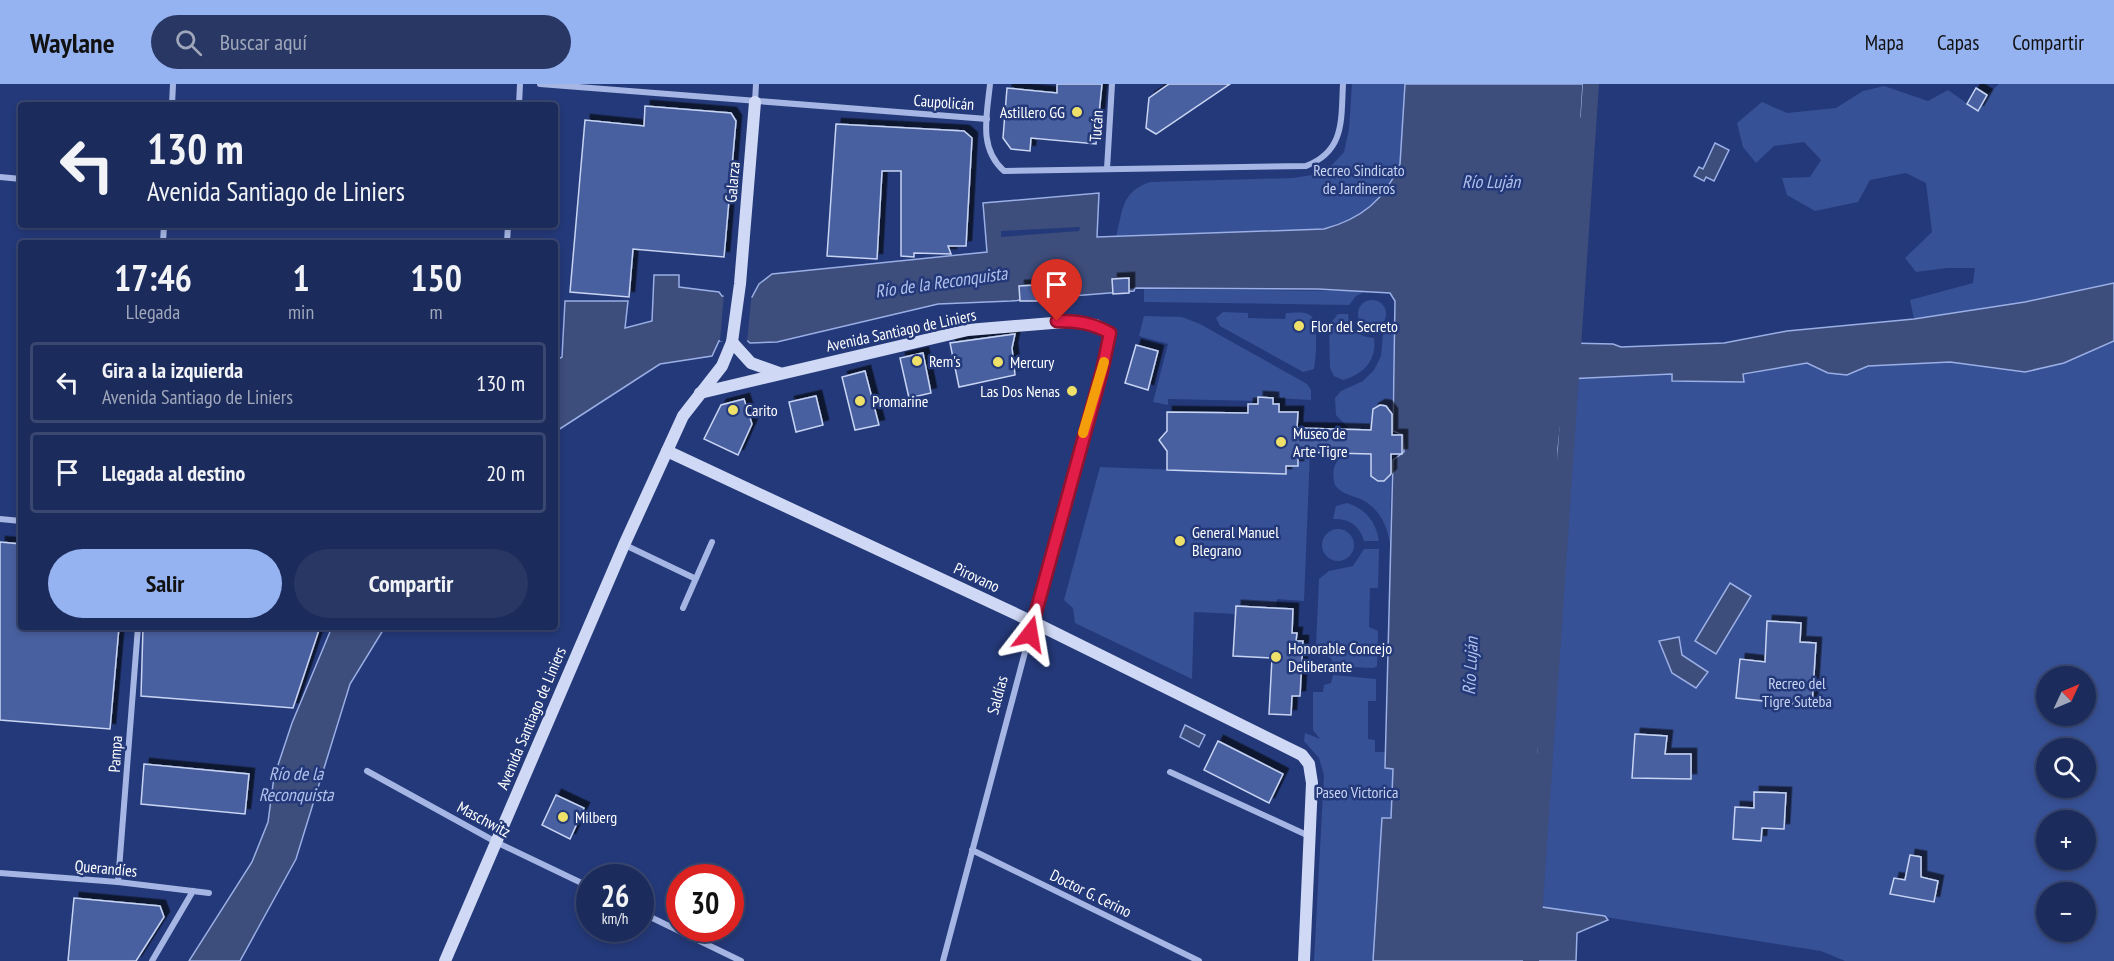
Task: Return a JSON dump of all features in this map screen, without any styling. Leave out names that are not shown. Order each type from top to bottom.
[{"type":"street","points":[[172,102],[173,84]]},
{"type":"street","points":[[519,102],[520,84]]},
{"type":"street","name":"Caupolicán","points":[[540,84],[987,119]]},
{"type":"street","name":"Galarza","points":[[732,342],[740,284],[756,84]]},
{"type":"street","points":[[990,84],[986,145],[993,162],[1004,171],[1306,166],[1328,154],[1340,130],[1343,84]]},
{"type":"street","name":"Tucán","points":[[1107,169],[1112,84]]},
{"type":"street","points":[[0,177],[18,179]]},
{"type":"street","name":"Avenida Santiago de Liniers","points":[[700,393],[968,330],[1077,321],[1096,325],[1110,333]]},
{"type":"street","name":"Saldías","points":[[943,961],[1102,371],[1110,333]]},
{"type":"street","points":[[732,342],[751,363],[780,374]]},
{"type":"street","name":"Avenida Santiago de Liniers","points":[[445,961],[624,545],[683,416],[722,366],[732,342]]},
{"type":"street","name":"Pirovano","points":[[667,451],[1033,622],[1302,754],[1309,764],[1312,783],[1309,836]]},
{"type":"street","points":[[0,519],[18,521]]},
{"type":"street","points":[[683,608],[694,578],[712,542]]},
{"type":"street","points":[[624,545],[694,578]]},
{"type":"street","name":"Pampa","points":[[118,882],[138,630]]},
{"type":"street","name":"Maschwitz","points":[[367,771],[496,842],[576,880]]},
{"type":"street","points":[[1170,772],[1309,836],[1304,961]]},
{"type":"street","name":"Doctor G. Cerino","points":[[972,850],[1199,961]]},
{"type":"street","name":"Querandíes","points":[[0,873],[118,882],[209,893]]},
{"type":"street","points":[[152,961],[193,891]]},
{"type":"street","points":[[654,919],[741,961]]},
{"type":"green space","name":"Recreo Sindicato de Jardineros","points":[[1352,84],[1405,84],[1400,165],[1387,192],[1360,215],[1324,229],[1116,237],[1122,210],[1128,197],[1140,186],[1150,182],[1293,178],[1319,174],[1344,152],[1349,129]]},
{"type":"green space","points":[[1999,84],[2114,84],[2114,283],[2025,302],[1914,319],[1910,300],[1973,283],[1975,268],[1947,268],[1916,272],[1905,258],[1932,232],[1926,183],[1906,173],[1870,180],[1858,202],[1815,211],[1787,195],[1782,178],[1810,177],[1821,160],[1804,142],[1774,146],[1756,163],[1743,147],[1737,123],[1762,102],[1787,113],[1836,108],[1863,91],[1884,86],[1928,101],[1948,90],[1978,111],[1987,95]]},
{"type":"green space","points":[[1144,289],[1366,291],[1356,296],[1349,305],[1144,302]]},
{"type":"green space","points":[[1372,300],[1382,304],[1386,314],[1382,324],[1372,328],[1362,324],[1358,314],[1362,304]]},
{"type":"green space","points":[[1223,312],[1248,313],[1248,318],[1285,319],[1286,313],[1310,315],[1316,332],[1314,369],[1303,372],[1220,326],[1216,318]]},
{"type":"green space","points":[[1338,314],[1348,314],[1350,324],[1356,331],[1374,338],[1373,353],[1368,365],[1357,374],[1343,380],[1334,376],[1330,368],[1329,325]]},
{"type":"green space","points":[[1144,316],[1182,317],[1200,324],[1307,384],[1311,390],[1311,400],[1258,397],[1258,401],[1168,399],[1168,405],[1153,402],[1168,344],[1139,336]]},
{"type":"green space","points":[[1395,320],[1392,414],[1386,406],[1376,406],[1372,412],[1371,430],[1350,429],[1336,415],[1335,398],[1341,391],[1363,381],[1374,370],[1381,356],[1383,335]]},
{"type":"green space","name":"Recreo del Tigre Suteba","points":[[2114,341],[2114,961],[1845,961],[1821,951],[1535,906],[1533,899],[1539,837],[1538,753],[1551,650],[1560,493],[1558,449],[1566,379],[1673,374],[1672,381],[1744,382],[1743,375],[1807,363],[1828,373],[1846,375],[1868,366],[1950,362],[1986,366],[2064,363]]},
{"type":"green space","points":[[1289,451],[1310,452],[1304,601],[1277,599],[1276,608],[1236,606],[1235,614],[1194,612],[1192,679],[1075,623],[1073,608],[1064,600],[1100,467],[1286,474],[1286,466],[1298,466]]},
{"type":"green space","points":[[1346,453],[1371,454],[1370,473],[1375,480],[1386,480],[1391,474],[1390,544],[1380,515],[1375,509],[1363,500],[1342,492],[1335,485],[1334,467]]},
{"type":"green space","points":[[1347,503],[1360,509],[1369,517],[1379,541],[1364,541],[1360,531],[1353,524],[1333,519],[1336,506]]},
{"type":"green space","points":[[1338,529],[1349,534],[1354,545],[1349,556],[1338,561],[1327,556],[1322,545],[1327,534]]},
{"type":"green space","points":[[1364,549],[1379,549],[1378,588],[1370,588],[1369,627],[1378,631],[1377,666],[1373,668],[1334,666],[1331,658],[1325,655],[1325,648],[1316,647],[1319,579],[1329,571],[1353,566]]},
{"type":"green space","name":"Paseo Victorica","points":[[1333,675],[1376,679],[1376,701],[1368,701],[1368,739],[1375,740],[1375,752],[1385,752],[1385,768],[1394,769],[1391,818],[1382,818],[1373,961],[1314,961],[1324,775],[1319,758],[1304,741],[1305,733],[1320,739],[1313,730],[1313,692],[1323,692],[1324,685],[1331,683]]},
{"type":"water","name":"Río Luján","points":[[1405,84],[1583,84],[1581,117],[1592,119],[1580,211],[1588,220],[1574,257],[1569,343],[1613,344],[1621,347],[1724,343],[1787,331],[1914,319],[2025,302],[2114,283],[2114,341],[2064,363],[2025,372],[1950,362],[1868,366],[1847,375],[1828,373],[1807,363],[1743,374],[1744,382],[1672,381],[1672,374],[1566,379],[1558,449],[1560,493],[1551,650],[1538,753],[1544,766],[1533,899],[1535,906],[1605,916],[1608,920],[1577,933],[1576,961],[1373,961],[1382,818],[1391,818],[1393,769],[1385,768],[1393,460],[1404,452],[1403,435],[1393,431],[1395,301],[1390,293],[1318,289],[1135,288],[1134,291],[1011,301],[938,304],[777,342],[750,343],[743,337],[719,341],[712,356],[660,364],[558,430],[558,359],[562,357],[565,301],[628,301],[625,328],[652,321],[654,275],[679,275],[679,287],[719,292],[722,296],[752,297],[759,284],[772,274],[987,252],[983,203],[1099,193],[1097,237],[1324,229],[1349,220],[1370,206],[1387,188],[1400,164]]},
{"type":"water","points":[[1715,143],[1729,150],[1714,181],[1706,177],[1704,181],[1694,176],[1699,167],[1703,169]]},
{"type":"water","points":[[1730,583],[1751,596],[1716,654],[1695,641]]},
{"type":"water","name":"Río de la Reconquista","points":[[331,630],[383,630],[350,684],[296,859],[240,961],[189,961],[252,862],[268,822],[274,777],[292,723]]},
{"type":"water","points":[[1679,637],[1682,655],[1708,672],[1696,688],[1672,673],[1659,641]]},
{"type":"water","points":[[1185,725],[1205,735],[1199,747],[1180,737]]},
{"type":"pier","points":[[1080,227],[1079,231],[1001,237],[1001,231]]},
{"type":"pier","points":[[752,290],[747,343],[720,341],[724,293],[750,293]]},
{"type":"building","points":[[1057,84],[1102,84],[1096,144],[1031,138],[1030,151],[1011,149],[1003,138],[1007,88],[1057,93]]},
{"type":"building","points":[[1169,84],[1230,84],[1156,134],[1146,128],[1149,98]]},
{"type":"building","points":[[1976,88],[1987,95],[1978,111],[1967,104]]},
{"type":"building","points":[[645,106],[731,113],[736,121],[724,257],[633,249],[629,297],[570,292],[585,120],[644,126]]},
{"type":"building","points":[[836,124],[964,131],[972,138],[966,246],[948,246],[951,254],[914,253],[914,257],[901,256],[901,171],[882,171],[877,259],[827,256]]},
{"type":"building","points":[[1129,278],[1129,293],[1113,294],[1112,279]]},
{"type":"building","points":[[1036,285],[1037,301],[1020,301],[1019,286]]},
{"type":"building","points":[[1015,334],[1012,348],[1015,375],[959,387],[950,343]]},
{"type":"building","points":[[1136,345],[1158,351],[1148,390],[1125,383]]},
{"type":"building","points":[[923,353],[931,393],[909,398],[900,358]]},
{"type":"building","name":"Promarine","points":[[865,371],[879,425],[855,430],[842,377]]},
{"type":"building","points":[[816,396],[823,425],[796,432],[789,402]]},
{"type":"building","name":"Museo de Arte Tigre","points":[[1258,397],[1273,398],[1273,404],[1279,404],[1279,412],[1298,412],[1297,428],[1371,430],[1373,409],[1380,405],[1386,406],[1392,414],[1392,435],[1402,435],[1402,454],[1391,454],[1391,474],[1384,481],[1378,481],[1371,476],[1371,454],[1298,452],[1298,466],[1286,466],[1286,474],[1167,470],[1167,451],[1159,440],[1167,431],[1167,412],[1248,413],[1248,404],[1258,404]]},
{"type":"building","points":[[744,399],[752,424],[738,455],[704,439],[721,405]]},
{"type":"building","points":[[0,542],[18,544],[18,630],[119,630],[110,729],[0,720]]},
{"type":"building","name":"Honorable Concejo Deliberante","points":[[1236,606],[1293,609],[1292,633],[1297,633],[1296,641],[1303,641],[1300,696],[1292,696],[1291,715],[1269,714],[1272,658],[1233,656]]},
{"type":"building","points":[[1767,621],[1801,623],[1800,642],[1816,643],[1812,706],[1736,698],[1740,659],[1765,662]]},
{"type":"building","points":[[143,630],[319,630],[293,708],[141,696]]},
{"type":"building","points":[[1635,734],[1667,736],[1665,754],[1691,754],[1691,779],[1632,778]]},
{"type":"building","points":[[1218,741],[1283,774],[1269,803],[1204,770]]},
{"type":"building","points":[[144,764],[249,774],[245,814],[141,804]]},
{"type":"building","points":[[1754,792],[1786,793],[1784,829],[1762,828],[1761,841],[1733,839],[1735,807],[1754,808]]},
{"type":"building","name":"Milberg","points":[[556,795],[584,808],[570,839],[542,825]]},
{"type":"building","points":[[1910,855],[1921,857],[1921,877],[1938,881],[1934,902],[1890,894],[1894,878],[1905,880]]},
{"type":"building","points":[[74,898],[160,906],[164,917],[136,961],[68,961]]},
{"type":"waterway","points":[[1531,961],[1591,84]]},
{"type":"slow traffic","points":[[1083,433],[1104,362]]},
{"type":"place","name":"Astillero GG","points":[[1077,112]]},
{"type":"place","name":"Flor del Secreto","points":[[1299,326]]},
{"type":"place","name":"Rem's","points":[[917,361]]},
{"type":"place","name":"Mercury","points":[[998,362]]},
{"type":"place","name":"Las Dos Nenas","points":[[1072,391]]},
{"type":"place","name":"Promarine","points":[[860,401]]},
{"type":"place","name":"Carito","points":[[733,410]]},
{"type":"place","name":"Museo de Arte Tigre","points":[[1281,442]]},
{"type":"place","name":"General Manuel Blegrano","points":[[1180,541]]},
{"type":"place","name":"Honorable Concejo Deliberante","points":[[1276,657]]},
{"type":"place","name":"Milberg","points":[[563,817]]},
{"type":"route","points":[[1030,634],[1102,371],[1110,333],[1096,325],[1077,321],[1057,321]]}]
